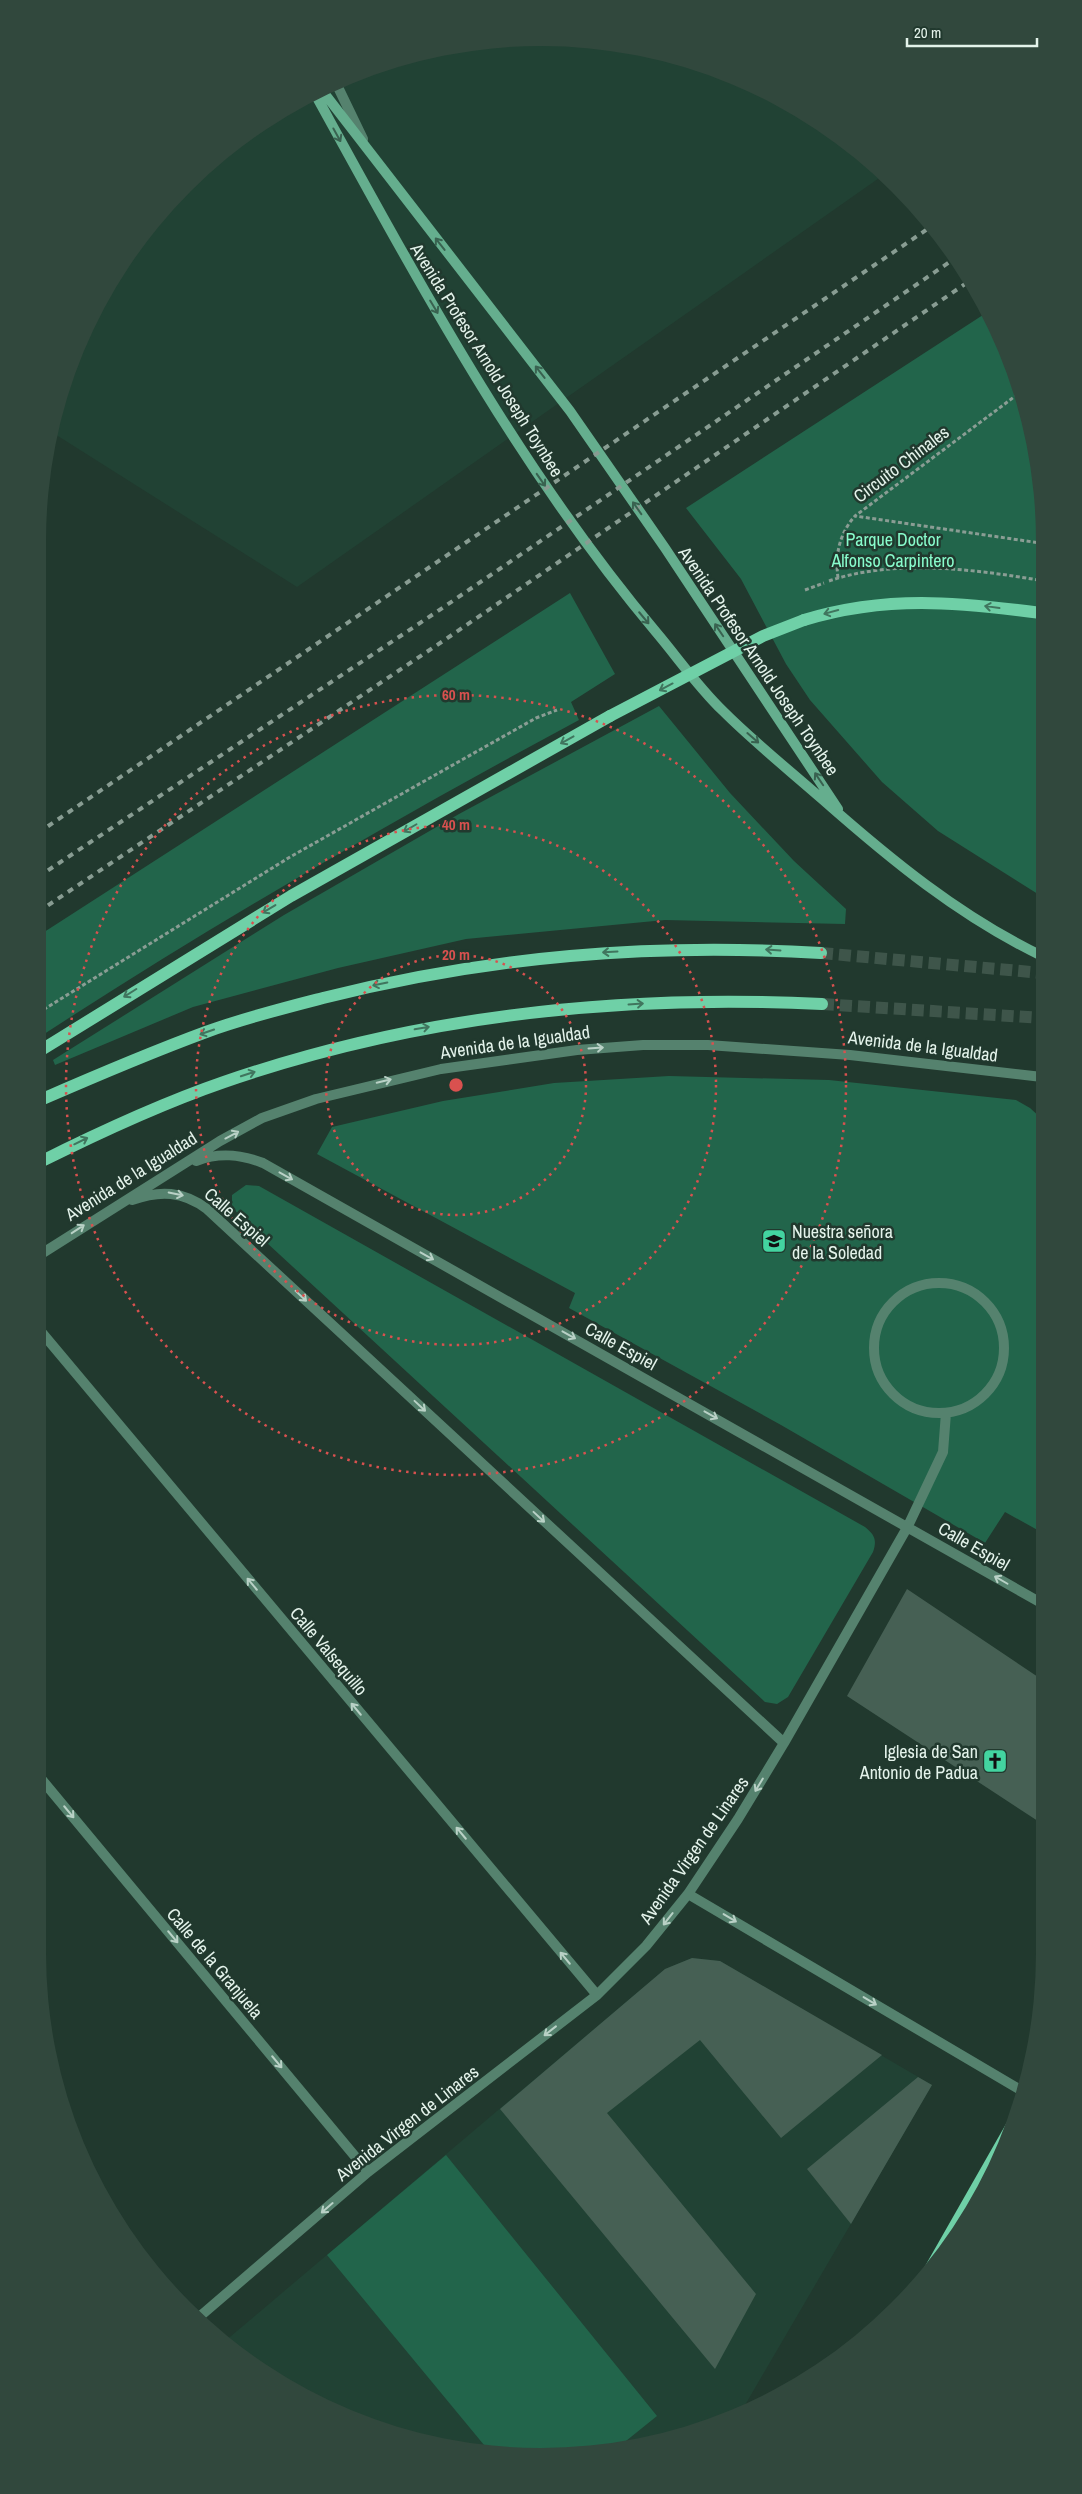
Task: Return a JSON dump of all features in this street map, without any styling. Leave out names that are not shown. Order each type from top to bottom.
[{"type":"main road","name":"Avenida Profesor Arnold Joseph Toynbee","points":[[326,95],[570,411],[665,548],[846,820]]},
{"type":"main road","name":"Avenida Profesor Arnold Joseph Toynbee","points":[[317,100],[400,250],[513,440],[613,581],[721,710],[846,820],[937,894],[983,924],[1036,953]]},
{"type":"main road","points":[[46,1047],[291,896],[610,716],[762,636],[804,620],[860,605],[889,603],[977,604],[1036,612]]},
{"type":"main road","points":[[46,1098],[208,1031],[281,1009],[372,986],[459,968],[545,957],[666,950],[753,949],[821,953]]},
{"type":"main road","name":"Avenida de la Igualdad","points":[[46,1159],[120,1124],[223,1082],[298,1058],[391,1034],[473,1019],[635,1004],[740,1000],[822,1004]]},
{"type":"street","points":[[339,90],[367,149]]},
{"type":"street","name":"Avenida de la Igualdad","points":[[46,1251],[220,1141],[262,1118],[316,1098],[441,1069],[578,1050],[652,1045],[772,1048],[1036,1076]]},
{"type":"street","name":"Calle Espiel","points":[[175,1170],[216,1154],[247,1157],[263,1163],[1036,1599]]},
{"type":"street","name":"Calle Espiel","points":[[113,1208],[154,1194],[168,1193],[195,1200],[207,1209],[784,1743]]},
{"type":"street","points":[[932,1283],[955,1285],[976,1294],[992,1310],[1002,1330],[1005,1353],[999,1374],[986,1394],[968,1407],[946,1413],[926,1413],[907,1405],[891,1393],[879,1376],[874,1356],[875,1335],[882,1316],[895,1300],[912,1289],[932,1283]]},
{"type":"street","name":"Calle Valsequillo","points":[[46,1338],[596,1995]]},
{"type":"street","name":"Avenida Virgen de Linares","points":[[203,2314],[368,2172],[596,1995],[646,1946],[688,1894],[738,1819],[784,1743],[908,1526],[943,1452],[946,1413]]},
{"type":"street","name":"Calle de la Granjuela","points":[[46,1785],[368,2172]]},
{"type":"street","points":[[688,1894],[1017,2088]]},
{"type":"path","name":"Circuito Chinales","points":[[855,516],[1014,397]]},
{"type":"path","name":"Circuito Chinales","points":[[855,516],[1036,542]]},
{"type":"path","points":[[838,578],[838,550],[846,526],[855,516]]},
{"type":"shaded area","points":[[541,46],[573,47],[606,50],[669,63],[730,84],[760,97],[816,130],[842,148],[878,179],[297,587],[58,436],[63,413],[84,352],[97,322],[130,266],[148,240],[191,191],[240,148],[266,130],[322,97],[352,84],[413,63],[476,50]]},
{"type":"shaded area","points":[[692,1958],[720,1961],[932,2085],[746,2403],[669,2431],[606,2444],[541,2448],[476,2444],[413,2431],[352,2410],[322,2397],[294,2381],[266,2364],[230,2337],[665,1969]]},
{"type":"green space","name":"Parque Doctor Alfonso Carpintero","points":[[982,316],[998,352],[1019,413],[1032,476],[1036,541],[1036,893],[938,831],[882,782],[810,700],[786,664],[741,579],[686,508]]},
{"type":"green space","points":[[570,593],[615,674],[571,702],[579,720],[441,795],[305,873],[170,954],[46,1033],[46,931]]},
{"type":"green space","points":[[659,706],[730,793],[794,861],[846,909],[845,924],[665,920],[466,939],[338,968],[193,1007],[55,1065],[53,1060],[284,915],[459,814]]},
{"type":"green space","points":[[669,1076],[829,1080],[1016,1100],[1036,1114],[1036,1529],[1005,1512],[985,1543],[781,1425],[569,1308],[575,1293],[317,1154],[332,1127],[443,1101],[554,1083]]},
{"type":"green space","points":[[246,1185],[259,1186],[865,1527],[873,1535],[875,1541],[873,1552],[788,1697],[777,1704],[765,1702],[241,1219],[232,1205],[232,1195]]},
{"type":"green space","points":[[446,2155],[657,2416],[627,2440],[606,2444],[541,2448],[484,2445],[327,2255]]},
{"type":"building","name":"Iglesia de San Antonio de Padua","points":[[907,1589],[1036,1676],[1036,1820],[847,1696]]},
{"type":"building","points":[[692,1958],[720,1961],[882,2055],[781,2138],[700,2040],[607,2113],[756,2294],[715,2369],[500,2109],[665,1969]]},
{"type":"building","points":[[918,2077],[932,2085],[851,2224],[807,2169]]},
{"type":"tunnel","points":[[821,953],[1036,972]]},
{"type":"tunnel","points":[[822,1004],[1036,1018]]},
{"type":"railway","points":[[46,828],[926,230]]},
{"type":"railway","points":[[46,872],[435,613],[949,262]]},
{"type":"railway","points":[[46,907],[446,639],[964,285]]},
{"type":"place","name":"Nuestra señora de la Soledad","points":[[774,1241]]},
{"type":"place","name":"Iglesia de San Antonio de Padua","points":[[995,1761]]}]
